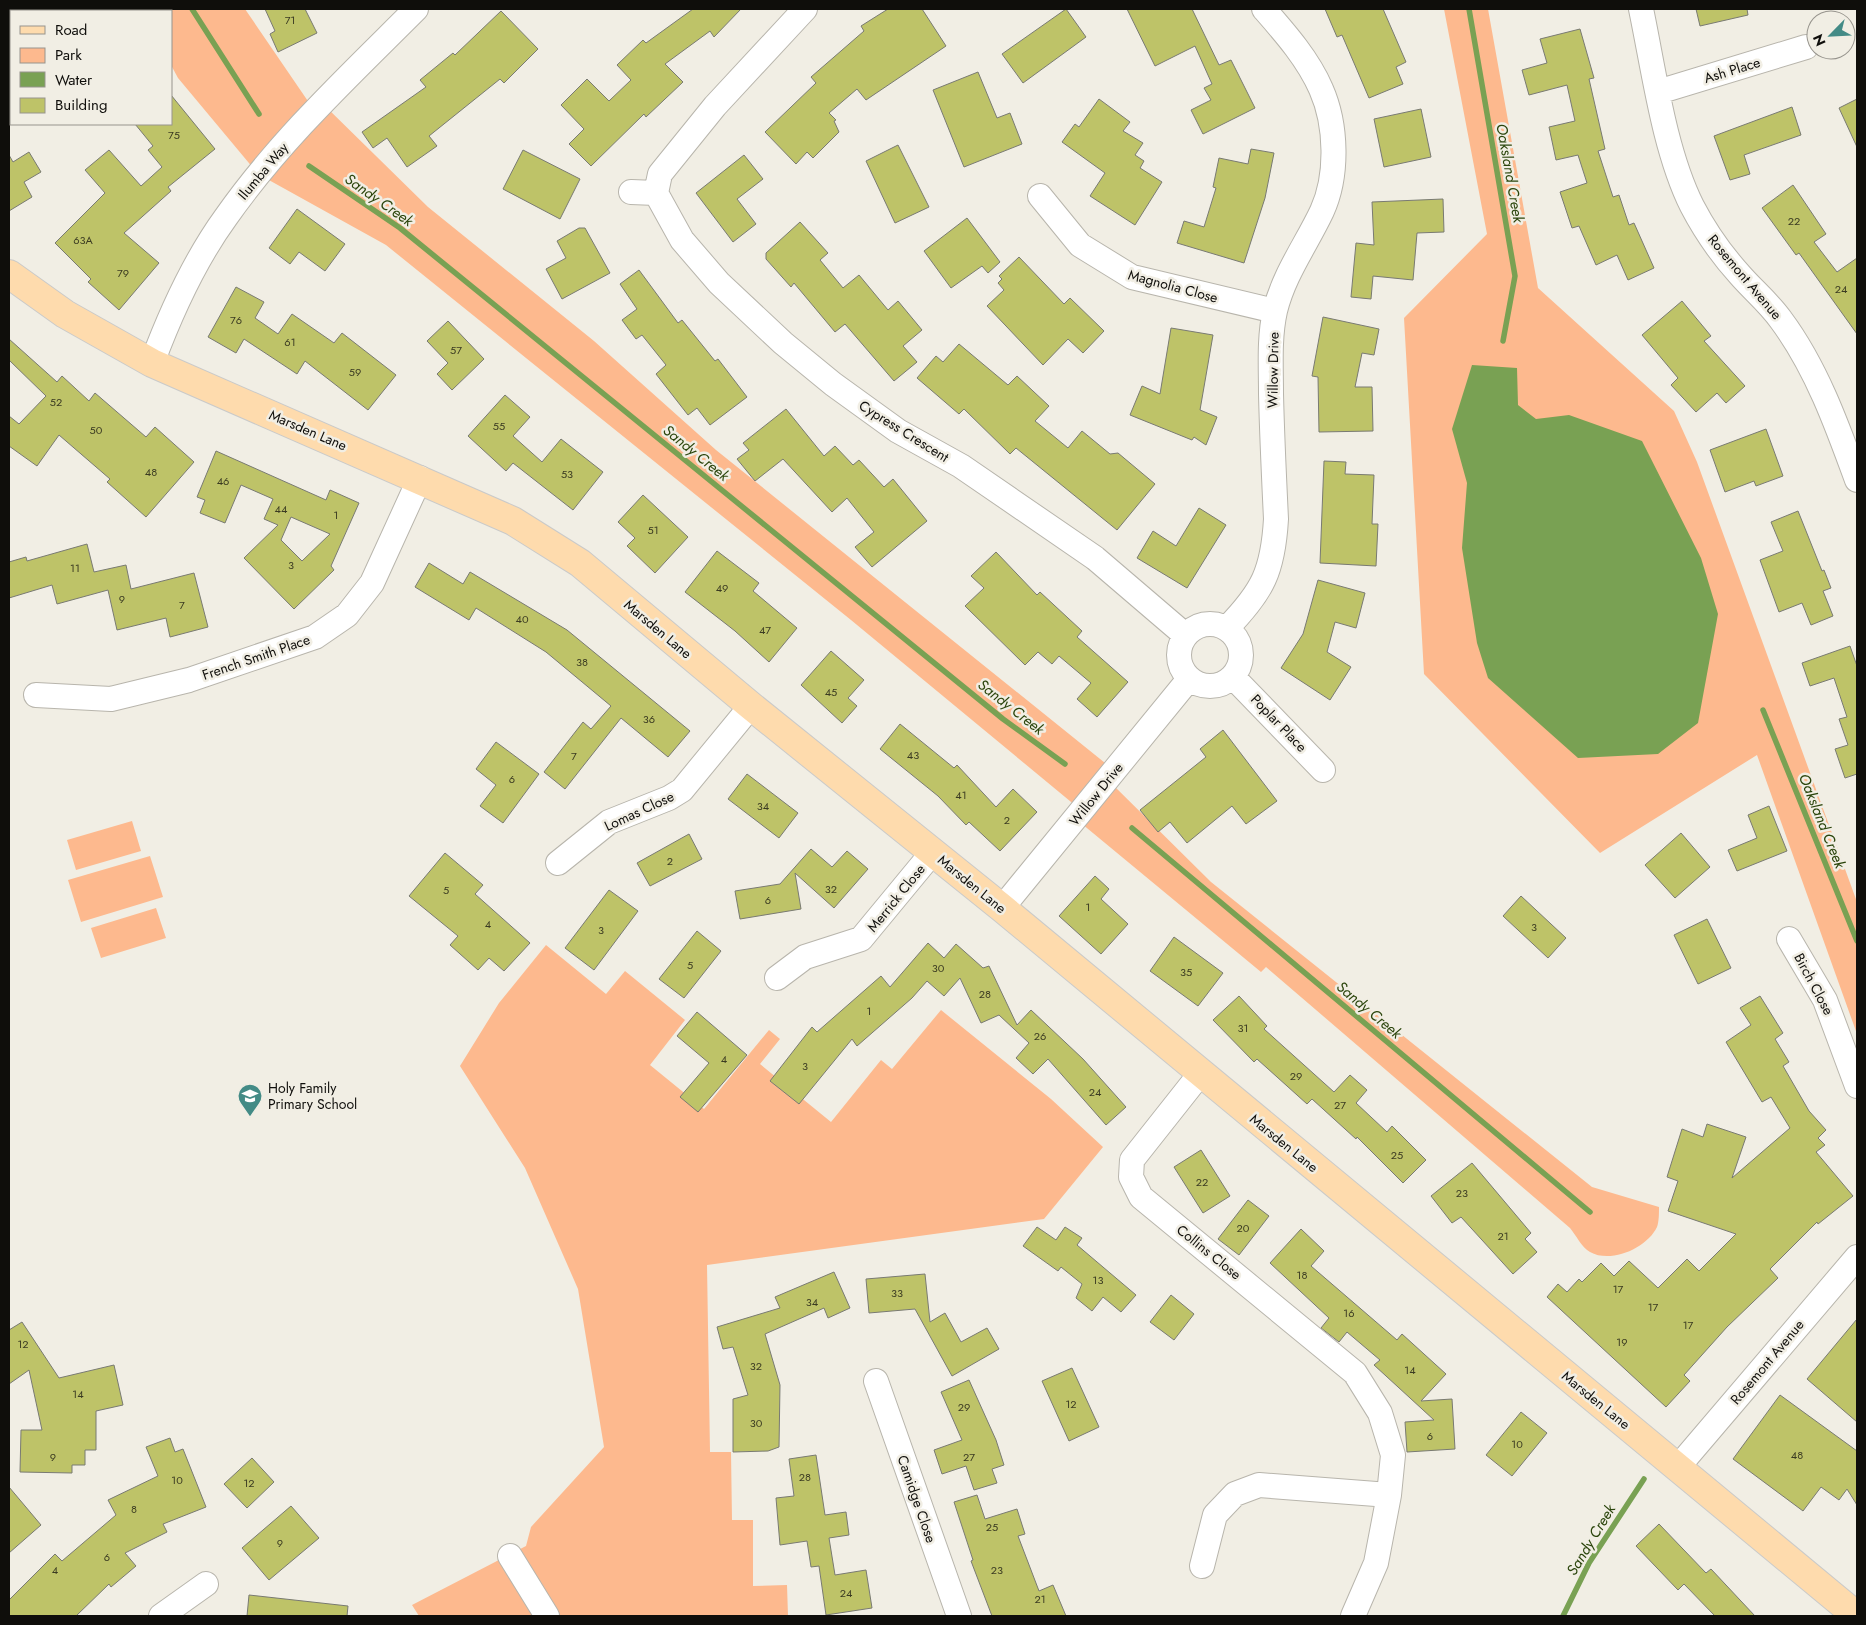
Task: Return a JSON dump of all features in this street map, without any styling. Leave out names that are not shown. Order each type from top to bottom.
[{"type":"main road","name":"Marsden Lane","points":[[9,274],[65,314],[152,363],[420,478],[513,521],[580,563],[750,706],[1002,908],[1200,1074],[1857,1616]]},
{"type":"street","name":"Ilumba Way","points":[[152,363],[186,283],[225,218],[258,174],[314,111],[416,9]]},
{"type":"street","points":[[631,192],[656,193],[660,174],[668,161],[754,61],[805,9]]},
{"type":"street","name":"Willow Drive","points":[[1227,628],[1250,604],[1269,570],[1274,547],[1276,519],[1270,349],[1275,311],[1292,265],[1323,209],[1331,178],[1333,154],[1332,129],[1322,90],[1289,39],[1264,9]]},
{"type":"street","name":"Rosemont Avenue","points":[[1641,9],[1658,92],[1678,172],[1692,206],[1712,240],[1780,319],[1805,358],[1826,399],[1857,480]]},
{"type":"street","name":"Ash Place","points":[[1658,92],[1806,47]]},
{"type":"street","name":"Cypress Crescent","points":[[656,193],[682,240],[719,283],[783,343],[833,384],[898,430],[960,466],[1095,558],[1185,635]]},
{"type":"street","name":"Magnolia Close","points":[[1040,196],[1080,245],[1132,277],[1275,311]]},
{"type":"street","name":"French Smith Place","points":[[36,695],[111,700],[189,680],[314,638],[347,615],[372,583],[420,478]]},
{"type":"street","points":[[1205,624],[1216,624],[1227,628],[1237,638],[1241,651],[1240,665],[1233,677],[1223,684],[1211,687],[1200,685],[1189,679],[1182,669],[1178,658],[1179,646],[1185,635],[1194,627],[1205,624]]},
{"type":"street","name":"Poplar Place","points":[[1233,677],[1323,770]]},
{"type":"street","name":"Willow Drive","points":[[1002,908],[1189,679]]},
{"type":"street","name":"Lomas Close","points":[[558,863],[609,822],[669,798],[682,790],[750,706]]},
{"type":"street","name":"Merrick Close","points":[[776,978],[805,957],[861,938],[932,852]]},
{"type":"street","name":"Birch Close","points":[[1789,939],[1825,1000],[1857,1086]]},
{"type":"street","name":"Collins Close","points":[[1200,1074],[1132,1160],[1131,1177],[1141,1197],[1355,1373],[1380,1412],[1393,1455],[1390,1494],[1376,1563],[1353,1616]]},
{"type":"street","name":"Rosemont Avenue","points":[[1678,1468],[1857,1257]]},
{"type":"street","name":"Camidge Close","points":[[876,1381],[959,1616]]},
{"type":"street","points":[[1202,1566],[1215,1516],[1235,1494],[1259,1485],[1390,1494]]},
{"type":"street","points":[[510,1556],[547,1616]]},
{"type":"street","points":[[161,1616],[206,1584]]},
{"type":"green space","points":[[245,9],[314,110],[322,103],[428,207],[594,341],[716,450],[1115,771],[1108,780],[1211,882],[1592,1187],[1659,1207],[1658,1225],[1652,1235],[1637,1247],[1618,1255],[1598,1255],[1587,1250],[1570,1228],[1266,967],[1261,972],[1076,819],[1082,811],[851,620],[386,245],[258,174],[178,78],[172,67],[172,10],[140,10]]},
{"type":"green space","points":[[1444,9],[1488,9],[1538,288],[1674,411],[1697,462],[1857,902],[1857,1034],[1757,755],[1600,853],[1424,674],[1404,318],[1487,234]]},
{"type":"green space","points":[[132,821],[141,851],[76,870],[67,840]]},
{"type":"green space","points":[[150,856],[163,897],[81,922],[68,880]]},
{"type":"green space","points":[[156,908],[166,938],[101,958],[91,928]]},
{"type":"green space","points":[[546,945],[606,994],[625,971],[685,1020],[650,1065],[704,1109],[769,1030],[780,1039],[760,1064],[831,1122],[881,1060],[892,1069],[941,1010],[1051,1099],[1103,1147],[1044,1219],[707,1265],[710,1452],[731,1452],[732,1520],[753,1520],[753,1586],[787,1585],[788,1616],[419,1616],[412,1605],[526,1546],[531,1527],[604,1447],[578,1289],[525,1168],[460,1066],[499,1003]]},
{"type":"water","points":[[1472,365],[1517,368],[1518,405],[1536,419],[1569,415],[1642,441],[1701,558],[1718,614],[1698,723],[1658,754],[1578,758],[1488,678],[1477,643],[1462,548],[1467,483],[1452,429]]},
{"type":"building","points":[[265,9],[305,9],[317,33],[278,52],[270,34],[275,31]]},
{"type":"building","points":[[693,9],[741,9],[714,37],[710,31],[665,64],[683,82],[646,117],[644,114],[591,166],[569,144],[584,129],[561,105],[587,79],[609,101],[631,80],[617,65],[643,40],[646,43]]},
{"type":"building","points":[[888,9],[922,9],[946,46],[866,100],[857,89],[829,113],[836,120],[834,121],[839,132],[813,158],[807,152],[796,164],[765,132],[816,83],[811,77],[864,31],[861,26]]},
{"type":"building","points":[[1066,9],[1086,37],[1023,83],[1002,54]]},
{"type":"building","points":[[1127,9],[1192,9],[1219,65],[1231,60],[1255,108],[1203,134],[1191,110],[1211,100],[1204,88],[1212,84],[1195,46],[1155,66]]},
{"type":"building","points":[[1325,9],[1383,9],[1406,62],[1396,67],[1403,84],[1369,98],[1342,35],[1337,37]]},
{"type":"building","points":[[1696,9],[1747,9],[1748,15],[1700,26]]},
{"type":"building","points":[[501,11],[538,49],[504,83],[500,79],[429,136],[437,146],[407,167],[387,138],[373,148],[362,132],[426,87],[420,80],[453,53],[455,55]]},
{"type":"building","points":[[1580,29],[1594,78],[1589,79],[1605,149],[1598,151],[1613,197],[1619,195],[1629,225],[1634,223],[1654,268],[1628,280],[1617,255],[1596,265],[1579,226],[1572,228],[1560,192],[1587,183],[1578,155],[1556,160],[1549,127],[1575,121],[1567,85],[1529,95],[1522,70],[1547,63],[1540,39]]},
{"type":"building","points":[[978,72],[997,118],[1010,113],[1022,144],[964,167],[933,90]]},
{"type":"building","points":[[172,96],[215,149],[168,187],[171,191],[124,233],[159,263],[119,310],[88,282],[91,279],[55,243],[105,193],[85,170],[109,150],[141,186],[162,167],[148,150],[153,146],[136,125],[172,125]]},
{"type":"building","points":[[1099,99],[1130,122],[1123,131],[1143,143],[1135,155],[1144,161],[1140,168],[1162,182],[1135,225],[1090,196],[1105,173],[1062,142],[1075,124],[1079,127]]},
{"type":"building","points":[[1857,99],[1857,147],[1839,108]]},
{"type":"building","points":[[1792,107],[1801,135],[1744,155],[1750,174],[1730,180],[1714,136]]},
{"type":"building","points":[[1421,109],[1431,157],[1384,167],[1374,119]]},
{"type":"building","points":[[898,145],[929,207],[895,223],[866,161]]},
{"type":"building","points":[[1251,149],[1274,153],[1265,198],[1244,263],[1177,243],[1184,221],[1204,227],[1216,188],[1213,187],[1219,158],[1248,164]]},
{"type":"building","points":[[523,150],[580,179],[560,219],[503,189]]},
{"type":"building","points":[[29,152],[41,172],[24,182],[32,197],[9,211],[9,155],[13,162]]},
{"type":"building","points":[[744,155],[763,179],[737,199],[756,224],[733,242],[696,193]]},
{"type":"building","points":[[1793,185],[1826,234],[1814,242],[1837,272],[1857,258],[1857,334],[1799,253],[1796,255],[1762,208]]},
{"type":"building","points":[[1443,199],[1444,232],[1417,233],[1413,280],[1373,276],[1371,299],[1351,297],[1356,243],[1374,245],[1372,202]]},
{"type":"building","points":[[297,209],[345,244],[325,271],[299,252],[290,264],[269,248]]},
{"type":"building","points":[[967,218],[1000,262],[988,273],[982,266],[951,288],[924,251]]},
{"type":"building","points":[[800,222],[828,253],[820,260],[843,288],[859,275],[888,310],[898,301],[922,330],[903,346],[917,362],[894,381],[845,324],[835,332],[794,283],[791,287],[766,259],[766,253]]},
{"type":"building","points":[[579,228],[585,228],[610,273],[562,299],[546,269],[566,258],[557,241]]},
{"type":"building","points":[[1019,257],[1064,304],[1070,298],[1104,331],[1083,353],[1068,339],[1043,365],[987,306],[1004,290],[998,283],[1002,279],[999,276]]},
{"type":"building","points":[[639,270],[678,323],[682,320],[715,361],[718,359],[747,397],[710,425],[697,408],[688,415],[656,374],[666,365],[642,335],[636,339],[622,320],[637,309],[620,284]]},
{"type":"building","points":[[236,287],[264,302],[255,318],[278,334],[292,314],[334,343],[342,333],[396,375],[368,410],[305,361],[297,374],[244,339],[236,353],[208,337]]},
{"type":"building","points":[[1682,301],[1711,336],[1704,341],[1745,386],[1726,403],[1717,393],[1696,412],[1671,385],[1678,378],[1642,335]]},
{"type":"building","points":[[1323,317],[1379,329],[1374,355],[1362,353],[1355,387],[1372,387],[1373,431],[1319,432],[1318,377],[1312,376]]},
{"type":"building","points":[[448,321],[484,359],[452,390],[437,374],[448,363],[427,341]]},
{"type":"building","points":[[1171,328],[1213,335],[1200,410],[1217,417],[1206,445],[1194,437],[1192,440],[1130,415],[1142,386],[1160,394]]},
{"type":"building","points":[[9,339],[57,382],[62,376],[89,401],[95,393],[146,437],[155,427],[194,462],[146,517],[107,482],[110,479],[59,435],[37,466],[9,446],[9,416],[19,424],[46,396],[9,360]]},
{"type":"building","points":[[959,344],[1008,385],[1017,376],[1049,406],[1035,421],[1068,448],[1082,431],[1110,454],[1118,453],[1155,484],[1117,530],[1016,448],[1010,454],[964,409],[959,414],[917,378],[936,356],[943,362]]},
{"type":"building","points":[[505,395],[530,417],[513,436],[542,462],[561,439],[603,472],[573,510],[513,463],[506,471],[468,436]]},
{"type":"building","points":[[786,409],[824,456],[835,446],[853,465],[859,460],[884,487],[893,479],[927,521],[872,567],[855,547],[874,532],[847,498],[832,512],[783,459],[755,481],[737,459],[749,450],[743,443]]},
{"type":"building","points":[[1766,429],[1783,476],[1756,486],[1754,481],[1725,492],[1710,450]]},
{"type":"building","points":[[216,451],[326,500],[330,490],[359,503],[331,566],[334,570],[294,609],[244,558],[278,525],[264,519],[273,499],[241,485],[225,523],[200,513],[205,500],[197,497]],"holes":[[[291,517],[330,534],[302,561],[281,540]]]},
{"type":"building","points":[[1324,461],[1346,462],[1345,474],[1374,475],[1372,524],[1378,524],[1376,566],[1320,563]]},
{"type":"building","points":[[643,495],[688,537],[655,573],[627,546],[635,538],[618,522]]},
{"type":"building","points":[[1199,508],[1226,525],[1187,588],[1137,558],[1153,531],[1176,546]]},
{"type":"building","points":[[1798,511],[1822,571],[1824,570],[1831,588],[1823,591],[1833,616],[1811,625],[1802,603],[1779,612],[1760,560],[1783,551],[1771,522]]},
{"type":"building","points":[[87,544],[94,572],[126,565],[131,589],[194,573],[208,627],[170,637],[166,618],[117,630],[108,590],[57,604],[52,585],[9,598],[9,562],[26,557],[27,561]]},
{"type":"building","points":[[717,551],[759,583],[753,591],[797,628],[769,662],[735,631],[685,592]]},
{"type":"building","points":[[996,552],[1037,595],[1040,592],[1082,631],[1077,637],[1128,682],[1097,717],[1077,699],[1091,683],[1059,656],[1052,664],[1038,652],[1025,665],[965,606],[984,588],[971,576]]},
{"type":"building","points":[[429,563],[463,584],[470,572],[567,630],[690,731],[668,757],[621,718],[565,789],[544,772],[583,722],[591,729],[611,706],[546,652],[476,608],[469,620],[415,587]]},
{"type":"building","points":[[1318,580],[1365,593],[1356,628],[1335,622],[1327,652],[1351,667],[1330,700],[1281,668],[1303,634]]},
{"type":"building","points":[[1850,646],[1857,666],[1857,774],[1845,778],[1835,749],[1848,745],[1839,719],[1847,717],[1834,678],[1810,686],[1802,663]]},
{"type":"building","points":[[831,651],[864,680],[848,698],[857,706],[842,723],[801,685]]},
{"type":"building","points":[[900,724],[954,768],[957,765],[996,807],[1013,789],[1037,812],[1000,851],[969,822],[966,825],[938,796],[880,749]]},
{"type":"building","points":[[1223,730],[1277,801],[1246,824],[1232,806],[1187,843],[1170,822],[1158,832],[1140,810],[1206,757],[1200,749]]},
{"type":"building","points":[[496,742],[539,774],[503,823],[480,806],[496,785],[476,769]]},
{"type":"building","points":[[747,774],[798,813],[779,838],[728,799]]},
{"type":"building","points":[[1769,806],[1787,851],[1737,871],[1728,850],[1757,838],[1748,815]]},
{"type":"building","points":[[1681,833],[1710,867],[1675,898],[1645,865]]},
{"type":"building","points":[[689,834],[702,859],[650,886],[637,863]]},
{"type":"building","points":[[811,849],[832,867],[847,851],[868,869],[834,908],[795,873],[801,909],[740,919],[735,891],[780,884]]},
{"type":"building","points":[[445,853],[483,885],[475,894],[530,943],[504,971],[489,958],[478,970],[450,945],[458,936],[409,896]]},
{"type":"building","points":[[1095,876],[1109,889],[1101,899],[1128,924],[1101,954],[1059,916]]},
{"type":"building","points":[[609,890],[638,911],[594,970],[565,948]]},
{"type":"building","points":[[1521,896],[1566,938],[1548,958],[1503,916]]},
{"type":"building","points":[[1707,919],[1731,968],[1698,984],[1674,935]]},
{"type":"building","points":[[697,931],[721,951],[684,998],[659,979]]},
{"type":"building","points":[[1174,937],[1223,973],[1198,1006],[1150,971]]},
{"type":"building","points":[[928,943],[944,958],[956,944],[983,968],[989,966],[1017,1025],[1031,1010],[1083,1059],[1126,1107],[1106,1125],[1048,1059],[1033,1074],[1016,1058],[1029,1043],[999,1015],[981,1023],[960,978],[944,996],[927,981],[912,998],[857,1046],[852,1039],[799,1104],[770,1081],[812,1027],[817,1032],[881,976],[890,987]]},
{"type":"building","points":[[1239,996],[1267,1026],[1264,1029],[1334,1092],[1350,1075],[1367,1090],[1356,1103],[1387,1132],[1392,1126],[1426,1160],[1403,1183],[1357,1137],[1356,1139],[1312,1099],[1307,1104],[1257,1059],[1254,1062],[1213,1020]]},
{"type":"building","points":[[1760,996],[1783,1033],[1775,1039],[1789,1062],[1783,1066],[1809,1111],[1826,1130],[1818,1138],[1825,1145],[1816,1152],[1853,1196],[1818,1224],[1817,1222],[1770,1269],[1778,1278],[1727,1327],[1684,1375],[1690,1381],[1666,1407],[1547,1297],[1558,1284],[1567,1292],[1579,1279],[1582,1282],[1601,1263],[1614,1276],[1629,1261],[1658,1288],[1687,1259],[1699,1271],[1736,1234],[1668,1211],[1678,1181],[1667,1177],[1682,1129],[1703,1137],[1707,1124],[1746,1137],[1732,1178],[1790,1128],[1771,1097],[1762,1102],[1726,1042],[1751,1025],[1740,1008]]},
{"type":"building","points":[[697,1012],[747,1055],[698,1112],[680,1097],[709,1063],[677,1036]]},
{"type":"building","points":[[1201,1150],[1230,1196],[1203,1213],[1174,1167]]},
{"type":"building","points":[[1472,1163],[1531,1233],[1525,1239],[1537,1252],[1513,1274],[1461,1217],[1452,1223],[1431,1196]]},
{"type":"building","points":[[1248,1200],[1269,1216],[1239,1255],[1218,1239]]},
{"type":"building","points":[[1037,1227],[1056,1240],[1065,1227],[1082,1238],[1077,1245],[1136,1295],[1121,1312],[1103,1297],[1092,1311],[1076,1298],[1082,1284],[1061,1267],[1058,1271],[1023,1246]]},
{"type":"building","points":[[1301,1229],[1324,1251],[1311,1266],[1397,1340],[1402,1334],[1446,1374],[1421,1401],[1452,1399],[1455,1449],[1407,1452],[1405,1422],[1434,1420],[1374,1365],[1380,1360],[1347,1332],[1339,1342],[1321,1328],[1329,1318],[1270,1263]]},
{"type":"building","points":[[834,1272],[850,1308],[828,1318],[824,1308],[765,1334],[780,1385],[779,1447],[768,1451],[733,1452],[733,1399],[748,1395],[733,1347],[723,1349],[717,1327],[780,1308],[775,1297]]},
{"type":"building","points":[[925,1274],[930,1322],[945,1313],[961,1342],[987,1328],[999,1349],[952,1376],[915,1309],[869,1313],[866,1279]]},
{"type":"building","points":[[1171,1295],[1194,1314],[1174,1340],[1150,1322]]},
{"type":"building","points":[[1857,1319],[1857,1422],[1807,1379]]},
{"type":"building","points":[[22,1322],[59,1378],[114,1365],[123,1405],[96,1411],[96,1450],[85,1450],[85,1465],[72,1465],[72,1473],[20,1472],[21,1430],[42,1430],[29,1370],[9,1384],[9,1330]]},
{"type":"building","points":[[1072,1368],[1099,1427],[1069,1441],[1042,1381]]},
{"type":"building","points":[[969,1380],[996,1440],[1004,1465],[992,1469],[997,1483],[974,1490],[966,1466],[942,1474],[934,1450],[962,1440],[941,1392]]},
{"type":"building","points":[[1780,1395],[1857,1451],[1857,1505],[1847,1489],[1839,1500],[1821,1487],[1803,1511],[1733,1459]]},
{"type":"building","points":[[1521,1412],[1547,1433],[1512,1476],[1486,1455]]},
{"type":"building","points":[[170,1438],[175,1452],[183,1449],[206,1507],[163,1524],[167,1532],[125,1553],[136,1566],[111,1587],[109,1584],[76,1616],[9,1616],[9,1600],[55,1554],[62,1561],[116,1515],[108,1500],[158,1476],[146,1447]]},
{"type":"building","points":[[816,1455],[825,1515],[846,1512],[849,1535],[829,1538],[835,1575],[866,1570],[872,1608],[826,1615],[819,1566],[811,1567],[807,1541],[780,1545],[776,1498],[794,1496],[789,1459]]},
{"type":"building","points":[[252,1458],[274,1482],[247,1508],[224,1484]]},
{"type":"building","points":[[9,1487],[41,1525],[9,1553]]},
{"type":"building","points":[[977,1495],[985,1519],[1017,1509],[1025,1534],[1018,1536],[1039,1591],[1053,1585],[1066,1616],[992,1616],[971,1561],[973,1560],[954,1502]]},
{"type":"building","points":[[291,1506],[319,1538],[269,1580],[242,1548]]},
{"type":"building","points":[[1659,1524],[1706,1573],[1711,1569],[1755,1616],[1715,1616],[1684,1584],[1678,1590],[1636,1546]]},
{"type":"building","points":[[249,1595],[348,1606],[347,1616],[247,1616]]},
{"type":"waterway","name":"Sandy Creek","points":[[192,9],[259,114]]},
{"type":"waterway","name":"Oaksland Creek","points":[[1469,9],[1515,276],[1503,341]]},
{"type":"waterway","name":"Sandy Creek","points":[[309,166],[400,228],[1003,719],[1065,764]]},
{"type":"waterway","name":"Oaksland Creek","points":[[1763,710],[1857,941]]},
{"type":"waterway","name":"Sandy Creek","points":[[1132,828],[1590,1212]]},
{"type":"waterway","name":"Sandy Creek","points":[[1563,1616],[1589,1563],[1644,1479]]},
{"type":"place","name":"Holy Family Primary School","points":[[250,1117]]}]
